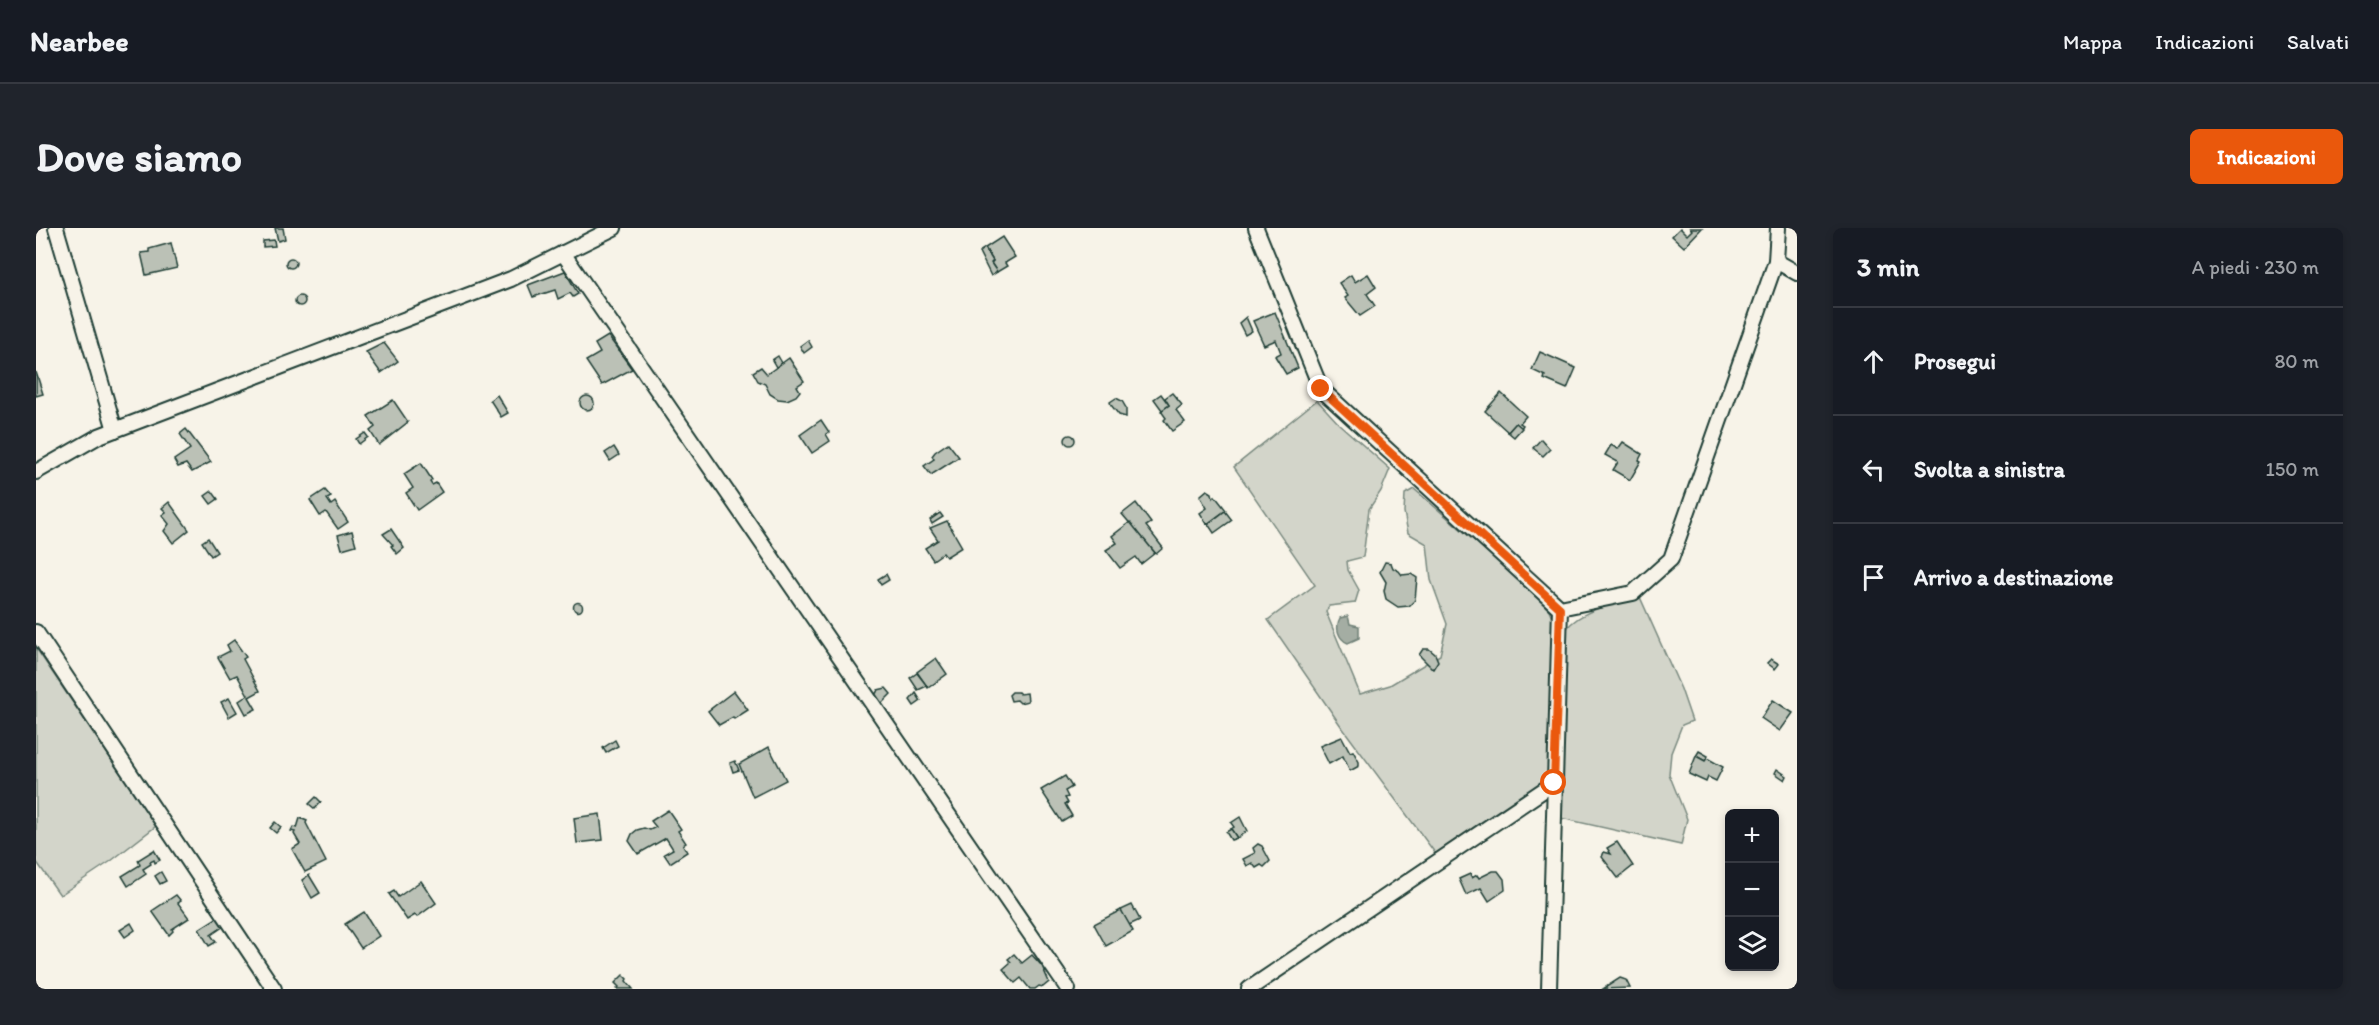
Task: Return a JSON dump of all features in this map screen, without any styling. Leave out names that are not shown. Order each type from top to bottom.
[{"type":"street","points":[[56,228],[115,430]]},
{"type":"street","points":[[36,472],[99,436],[511,279],[614,228]]},
{"type":"street","points":[[1256,228],[1321,389],[1560,608],[1549,989]]},
{"type":"street","points":[[1560,608],[1633,593],[1671,559],[1776,261],[1778,228]]},
{"type":"street","points":[[563,254],[1068,989]]},
{"type":"street","points":[[1776,261],[1797,273]]},
{"type":"street","points":[[36,632],[274,989]]},
{"type":"street","points":[[1249,989],[1554,783]]},
{"type":"shaded area","points":[[1317,400],[1339,424],[1390,469],[1381,491],[1369,509],[1363,557],[1347,561],[1348,570],[1359,590],[1355,603],[1329,606],[1326,612],[1360,694],[1390,685],[1440,655],[1447,624],[1431,580],[1427,544],[1408,533],[1404,512],[1405,494],[1414,489],[1520,580],[1549,610],[1552,617],[1548,779],[1438,857],[1341,726],[1268,620],[1315,585],[1234,467]]},
{"type":"shaded area","points":[[1640,592],[1640,597],[1681,689],[1692,721],[1682,725],[1671,753],[1669,774],[1687,819],[1681,845],[1556,817],[1564,633],[1570,625],[1587,613]]},
{"type":"shaded area","points":[[1348,616],[1350,624],[1359,626],[1359,638],[1348,643],[1340,636],[1338,621]]},
{"type":"shaded area","points":[[36,648],[156,826],[111,861],[60,895],[36,861]]},
{"type":"building","points":[[275,228],[283,228],[285,239],[278,241]]},
{"type":"building","points":[[1680,228],[1687,235],[1692,230],[1690,228],[1702,228],[1684,247],[1672,236]]},
{"type":"building","points":[[1002,237],[1015,257],[997,272],[985,248]]},
{"type":"building","points":[[274,240],[275,246],[263,247],[263,241]]},
{"type":"building","points":[[171,243],[177,268],[146,275],[141,253]]},
{"type":"building","points":[[985,248],[997,272],[991,276],[979,252]]},
{"type":"building","points":[[291,258],[295,259],[295,267],[291,268],[287,267],[286,263],[287,259]]},
{"type":"building","points":[[565,271],[578,294],[573,297],[570,293],[558,299],[555,290],[533,297],[528,285]]},
{"type":"building","points":[[1368,274],[1376,287],[1367,294],[1375,306],[1360,316],[1345,298],[1348,296],[1339,283],[1351,275],[1355,282]]},
{"type":"building","points":[[300,296],[304,297],[304,305],[300,306],[296,305],[295,301],[296,297]]},
{"type":"building","points":[[1275,312],[1298,368],[1286,374],[1275,356],[1281,353],[1276,340],[1264,345],[1253,321]]},
{"type":"building","points":[[1246,317],[1252,331],[1245,335],[1239,323]]},
{"type":"building","points":[[608,336],[632,369],[602,385],[586,361],[600,353],[595,344]]},
{"type":"building","points":[[808,340],[812,347],[804,353],[800,346]]},
{"type":"building","points":[[384,343],[398,361],[381,373],[366,352]]},
{"type":"building","points":[[1540,352],[1576,368],[1567,389],[1544,379],[1545,376],[1532,370]]},
{"type":"building","points":[[778,356],[782,363],[776,367],[772,360]]},
{"type":"building","points":[[789,358],[804,381],[797,386],[800,391],[796,396],[787,400],[778,399],[770,394],[765,384],[758,381],[753,372],[761,367],[767,374]]},
{"type":"building","points":[[36,372],[43,394],[36,396]]},
{"type":"building","points":[[1172,393],[1182,405],[1176,410],[1185,422],[1172,431],[1161,411],[1169,405],[1165,398]]},
{"type":"building","points":[[1501,393],[1526,416],[1520,423],[1523,425],[1521,428],[1516,423],[1508,432],[1485,411]]},
{"type":"building","points":[[1161,394],[1169,405],[1162,410],[1154,399]]},
{"type":"building","points":[[497,395],[508,413],[501,417],[490,400]]},
{"type":"building","points":[[584,396],[590,396],[594,403],[590,410],[584,410],[580,406],[580,400]]},
{"type":"building","points":[[1116,398],[1122,401],[1126,408],[1126,417],[1119,415],[1111,405],[1110,402]]},
{"type":"building","points":[[393,400],[408,422],[379,445],[370,431],[375,427],[368,416]]},
{"type":"building","points":[[821,420],[829,432],[826,434],[830,441],[812,453],[800,435]]},
{"type":"building","points":[[1516,423],[1522,428],[1514,437],[1508,432]]},
{"type":"building","points":[[186,429],[211,462],[192,472],[186,464],[178,467],[174,460],[190,449],[180,434]]},
{"type":"building","points":[[365,433],[368,437],[359,444],[356,439]]},
{"type":"building","points":[[1070,435],[1074,436],[1074,444],[1070,445],[1066,444],[1065,440],[1066,436]]},
{"type":"building","points":[[1541,439],[1550,449],[1543,456],[1533,448]]},
{"type":"building","points":[[1623,442],[1642,454],[1639,460],[1641,461],[1630,480],[1613,470],[1618,462],[1605,455],[1611,445],[1618,449]]},
{"type":"building","points":[[948,443],[959,457],[931,475],[924,466],[934,459],[932,456],[935,452]]},
{"type":"building","points":[[614,447],[619,455],[610,461],[605,453]]},
{"type":"building","points":[[421,463],[432,480],[430,482],[432,485],[436,483],[442,492],[417,510],[406,493],[413,488],[404,474]]},
{"type":"building","points":[[325,490],[331,497],[327,499],[331,505],[335,502],[348,522],[338,529],[326,512],[320,516],[310,500]]},
{"type":"building","points":[[1207,490],[1226,510],[1207,524],[1200,513],[1207,508],[1200,496]]},
{"type":"building","points":[[212,491],[218,499],[211,504],[205,496]]},
{"type":"building","points":[[169,502],[189,530],[173,543],[164,531],[169,524],[162,515],[166,512],[162,508]]},
{"type":"building","points":[[1136,503],[1151,523],[1146,526],[1163,548],[1156,554],[1122,514]]},
{"type":"building","points":[[1225,511],[1232,520],[1214,533],[1208,524]]},
{"type":"building","points":[[940,513],[943,517],[932,524],[930,520]]},
{"type":"building","points":[[947,521],[962,547],[946,557],[943,553],[933,560],[925,548],[938,540],[930,528]]},
{"type":"building","points":[[1130,522],[1155,553],[1141,564],[1136,557],[1120,568],[1106,550],[1117,543],[1112,536]]},
{"type":"building","points":[[391,529],[404,548],[397,554],[391,546],[393,545],[383,534]]},
{"type":"building","points":[[352,531],[356,545],[342,549],[338,535]]},
{"type":"building","points":[[208,538],[217,552],[211,556],[202,542]]},
{"type":"building","points":[[1385,562],[1391,563],[1393,568],[1402,575],[1411,574],[1417,578],[1415,600],[1409,606],[1398,607],[1386,599],[1384,591],[1386,582],[1380,572]]},
{"type":"building","points":[[886,574],[889,580],[881,585],[878,579]]},
{"type":"building","points":[[578,602],[583,607],[578,612],[573,607]]},
{"type":"building","points":[[234,640],[246,657],[243,659],[260,691],[249,697],[256,709],[246,714],[239,701],[248,695],[237,675],[230,678],[218,657],[230,651],[227,645]]},
{"type":"building","points":[[1423,649],[1429,649],[1435,654],[1438,661],[1433,669],[1419,655]]},
{"type":"building","points":[[936,658],[947,674],[928,688],[917,672]]},
{"type":"building","points":[[1771,659],[1779,664],[1775,669],[1767,663]]},
{"type":"building","points":[[917,673],[927,686],[918,690],[910,678]]},
{"type":"building","points":[[886,688],[891,694],[881,704],[875,695],[878,690]]},
{"type":"building","points":[[734,691],[748,710],[719,725],[708,711]]},
{"type":"building","points":[[1012,692],[1027,693],[1028,701],[1020,703],[1017,700],[1011,701],[1009,695]]},
{"type":"building","points":[[916,693],[921,701],[914,706],[910,700]]},
{"type":"building","points":[[229,698],[237,712],[229,717],[221,702]]},
{"type":"building","points":[[1773,700],[1793,713],[1780,731],[1761,718]]},
{"type":"building","points":[[1342,737],[1350,752],[1353,751],[1359,762],[1359,766],[1350,771],[1343,756],[1329,764],[1320,746]]},
{"type":"building","points":[[615,740],[618,746],[606,753],[603,748]]},
{"type":"building","points":[[769,747],[786,780],[753,797],[739,764]]},
{"type":"building","points":[[1699,751],[1708,756],[1705,761],[1696,756]]},
{"type":"building","points":[[1696,756],[1705,761],[1707,758],[1723,767],[1716,781],[1708,777],[1706,782],[1689,774]]},
{"type":"building","points":[[735,761],[739,770],[733,772],[730,763]]},
{"type":"building","points":[[1777,769],[1787,776],[1785,780],[1775,773]]},
{"type":"building","points":[[1065,776],[1072,787],[1065,791],[1068,803],[1065,804],[1072,816],[1062,822],[1041,790]]},
{"type":"building","points":[[316,797],[321,802],[315,809],[309,804]]},
{"type":"building","points":[[668,810],[681,829],[678,831],[686,843],[683,845],[687,852],[670,863],[664,854],[673,849],[666,838],[638,854],[629,841],[632,834],[637,830],[644,828],[650,830],[656,827],[651,821]]},
{"type":"building","points":[[600,814],[603,840],[577,843],[574,818]]},
{"type":"building","points":[[1240,817],[1247,831],[1237,838],[1231,829],[1234,827],[1231,823]]},
{"type":"building","points":[[300,818],[307,821],[326,862],[305,872],[292,849],[300,844],[295,832],[291,831],[293,827],[297,828]]},
{"type":"building","points":[[275,822],[281,827],[276,833],[270,828]]},
{"type":"building","points":[[1231,829],[1237,838],[1231,840],[1226,832]]},
{"type":"building","points":[[1617,842],[1633,866],[1618,878],[1602,857],[1604,852],[1611,854],[1607,848]]},
{"type":"building","points":[[1258,844],[1262,846],[1270,861],[1264,867],[1261,865],[1256,868],[1252,863],[1247,866],[1243,859],[1255,853],[1253,848]]},
{"type":"building","points":[[154,850],[160,860],[155,863],[154,860],[150,862],[151,864],[143,869],[146,874],[128,886],[122,876],[140,865],[138,860]]},
{"type":"building","points":[[1498,871],[1504,879],[1505,890],[1489,901],[1481,888],[1466,895],[1459,879],[1470,874],[1472,878],[1477,875],[1479,878]]},
{"type":"building","points":[[161,872],[166,881],[160,884],[155,876]]},
{"type":"building","points":[[309,875],[320,893],[312,898],[302,880]]},
{"type":"building","points":[[421,881],[436,903],[417,917],[415,915],[407,920],[389,894],[394,891],[398,897]]},
{"type":"building","points":[[176,895],[181,901],[178,903],[189,918],[172,929],[169,935],[152,911]]},
{"type":"building","points":[[1132,905],[1140,920],[1129,925],[1121,910]]},
{"type":"building","points":[[1121,910],[1133,931],[1106,946],[1094,924]]},
{"type":"building","points":[[364,912],[379,936],[361,948],[345,924]]},
{"type":"building","points":[[218,917],[224,926],[211,935],[216,942],[209,946],[199,929]]},
{"type":"building","points":[[131,923],[135,930],[125,937],[120,930]]},
{"type":"building","points":[[1014,954],[1022,963],[1032,955],[1042,966],[1049,982],[1035,989],[1030,989],[1021,978],[1015,983],[1003,969],[1011,962],[1008,959]]},
{"type":"building","points":[[623,975],[633,989],[617,989],[619,987],[615,983]]},
{"type":"building","points":[[1620,978],[1626,980],[1630,988],[1603,989]]},
{"type":"route","points":[[1321,389],[1560,608],[1554,783]]}]
